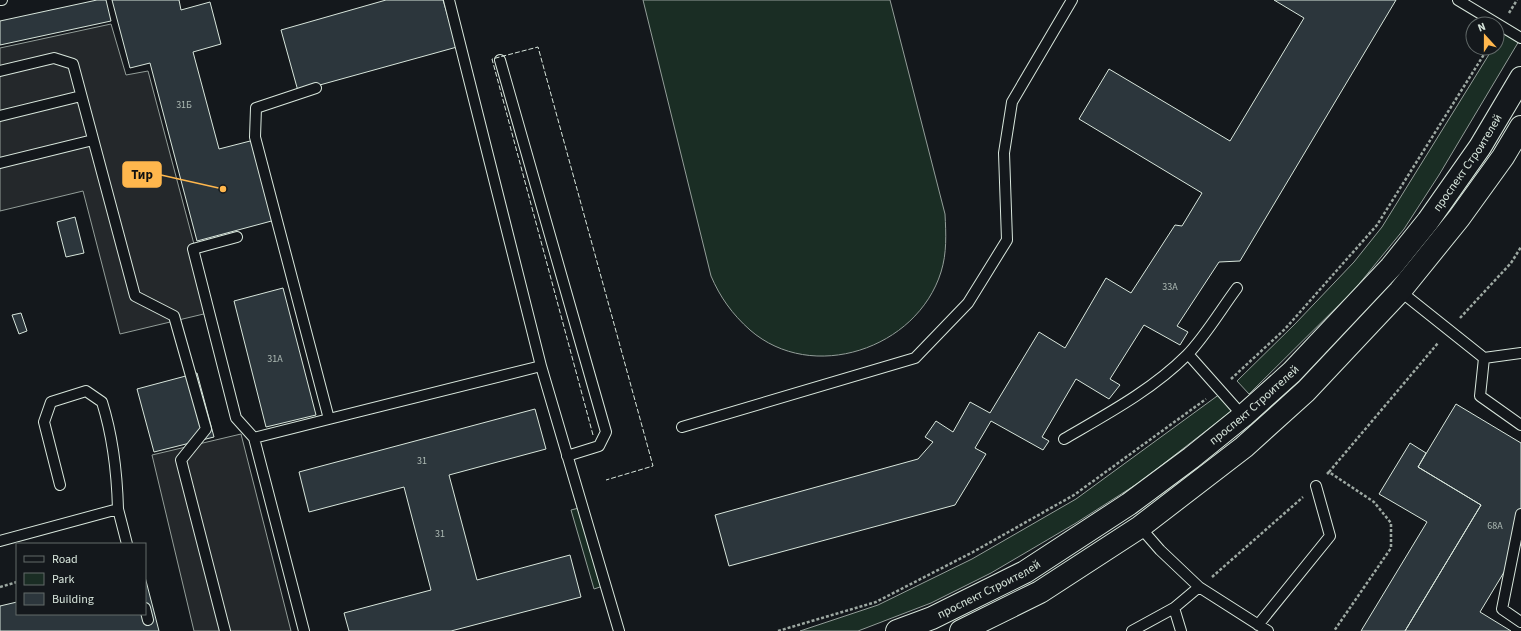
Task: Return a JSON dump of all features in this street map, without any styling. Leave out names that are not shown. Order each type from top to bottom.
[{"type":"main road","name":"проспект Строителей","points":[[897,631],[932,618],[1025,572],[1129,504],[1192,458],[1243,416],[1292,372],[1391,267],[1428,221],[1480,147],[1521,78]]},
{"type":"main road","name":"проспект Строителей","points":[[962,631],[1040,592],[1140,527],[1244,447],[1306,391],[1400,291],[1459,218],[1503,157],[1521,127]]},
{"type":"lane","points":[[449,0],[541,366],[619,631]]},
{"type":"lane","points":[[682,427],[915,358],[968,303],[1007,240],[1004,153],[1012,102],[1072,0]]},
{"type":"lane","points":[[1458,0],[1521,38]]},
{"type":"lane","points":[[0,71],[54,58],[73,64],[135,296],[174,316],[206,429],[181,460],[225,631]]},
{"type":"lane","points":[[500,60],[606,432],[599,446],[567,456]]},
{"type":"lane","points":[[316,88],[256,108],[255,137],[329,419]]},
{"type":"lane","points":[[0,116],[81,96]]},
{"type":"lane","points":[[0,163],[93,140]]},
{"type":"lane","points":[[237,237],[192,249],[236,418],[254,438],[304,631]]},
{"type":"lane","points":[[1064,439],[1124,404],[1162,377],[1188,354],[1237,288]]},
{"type":"lane","points":[[1400,291],[1484,358],[1521,353]]},
{"type":"lane","points":[[1188,354],[1243,416]]},
{"type":"lane","points":[[1484,358],[1480,396],[1521,425]]},
{"type":"lane","points":[[254,438],[541,366]]},
{"type":"lane","points":[[60,486],[44,422],[51,402],[86,391],[102,402],[111,431],[117,475],[118,510],[128,543]]},
{"type":"lane","points":[[1258,625],[1330,536],[1316,486]]},
{"type":"lane","points":[[0,541],[118,510]]},
{"type":"lane","points":[[1521,514],[1502,609],[1521,622]]},
{"type":"lane","points":[[1140,527],[1160,550],[1199,587],[1268,631]]},
{"type":"lane","points":[[1132,631],[1174,608],[1199,587]]},
{"type":"lane","points":[[1174,608],[1181,631]]},
{"type":"lane","points":[[146,612],[148,620]]},
{"type":"path","points":[[1329,472],[1449,330],[1511,263],[1521,247]]},
{"type":"path","points":[[0,587],[16,582]]},
{"type":"green space","points":[[643,0],[890,0],[945,214],[945,251],[941,272],[928,299],[910,321],[886,338],[860,350],[831,356],[803,355],[775,346],[750,330],[732,311],[718,291],[711,276]]},
{"type":"green space","points":[[1505,34],[1519,41],[1439,175],[1404,229],[1355,289],[1249,394],[1237,381],[1295,324],[1354,262],[1382,227],[1488,56],[1505,56]]},
{"type":"green space","points":[[1224,391],[1238,406],[1140,482],[1076,523],[991,573],[931,603],[858,631],[800,631],[878,605],[972,559],[1076,499]]},
{"type":"green space","points":[[587,506],[609,584],[594,589],[571,510]]},
{"type":"shaded area","points":[[111,24],[126,75],[148,71],[212,312],[120,334],[83,191],[0,211],[0,48]]},
{"type":"shaded area","points":[[241,434],[291,631],[194,631],[152,455]]},
{"type":"building","points":[[97,0],[106,0],[111,21],[0,45],[0,21]]},
{"type":"building","points":[[112,0],[179,0],[181,10],[210,2],[221,44],[193,52],[219,149],[258,139],[279,219],[197,241],[150,63],[130,68]]},
{"type":"building","points":[[386,0],[443,0],[457,47],[298,91],[281,30]]},
{"type":"building","points":[[1274,0],[1396,0],[1240,261],[1219,262],[1177,326],[1188,332],[1180,345],[1144,325],[1110,379],[1120,385],[1109,399],[1076,379],[1042,437],[1049,441],[1043,450],[991,421],[975,448],[986,454],[955,505],[729,566],[715,515],[918,459],[933,442],[925,437],[936,421],[953,432],[970,402],[990,413],[1039,332],[1065,348],[1106,278],[1131,293],[1175,225],[1182,226],[1202,193],[1079,119],[1109,69],[1230,141],[1304,18]]},
{"type":"building","points":[[75,217],[84,253],[66,257],[57,222]]},
{"type":"building","points":[[283,288],[316,415],[266,427],[234,301]]},
{"type":"building","points":[[21,313],[27,331],[19,334],[12,315]]},
{"type":"building","points":[[197,373],[214,437],[154,452],[137,389]]},
{"type":"building","points":[[1456,404],[1521,443],[1521,544],[1480,612],[1511,631],[1405,631],[1481,505],[1418,467]]},
{"type":"building","points":[[535,409],[546,449],[449,475],[477,580],[570,555],[581,597],[451,631],[349,631],[344,613],[431,590],[404,487],[309,512],[299,472]]},
{"type":"building","points":[[1410,443],[1426,453],[1418,467],[1481,505],[1405,631],[1361,631],[1427,522],[1379,494]]},
{"type":"building","points":[[146,581],[159,631],[0,631],[0,606],[16,602],[16,615],[146,615]]},
{"type":"fence","points":[[593,435],[492,59],[538,47],[653,466],[606,480]]},
{"type":"place","name":"Тир","points":[[223,189]]}]
